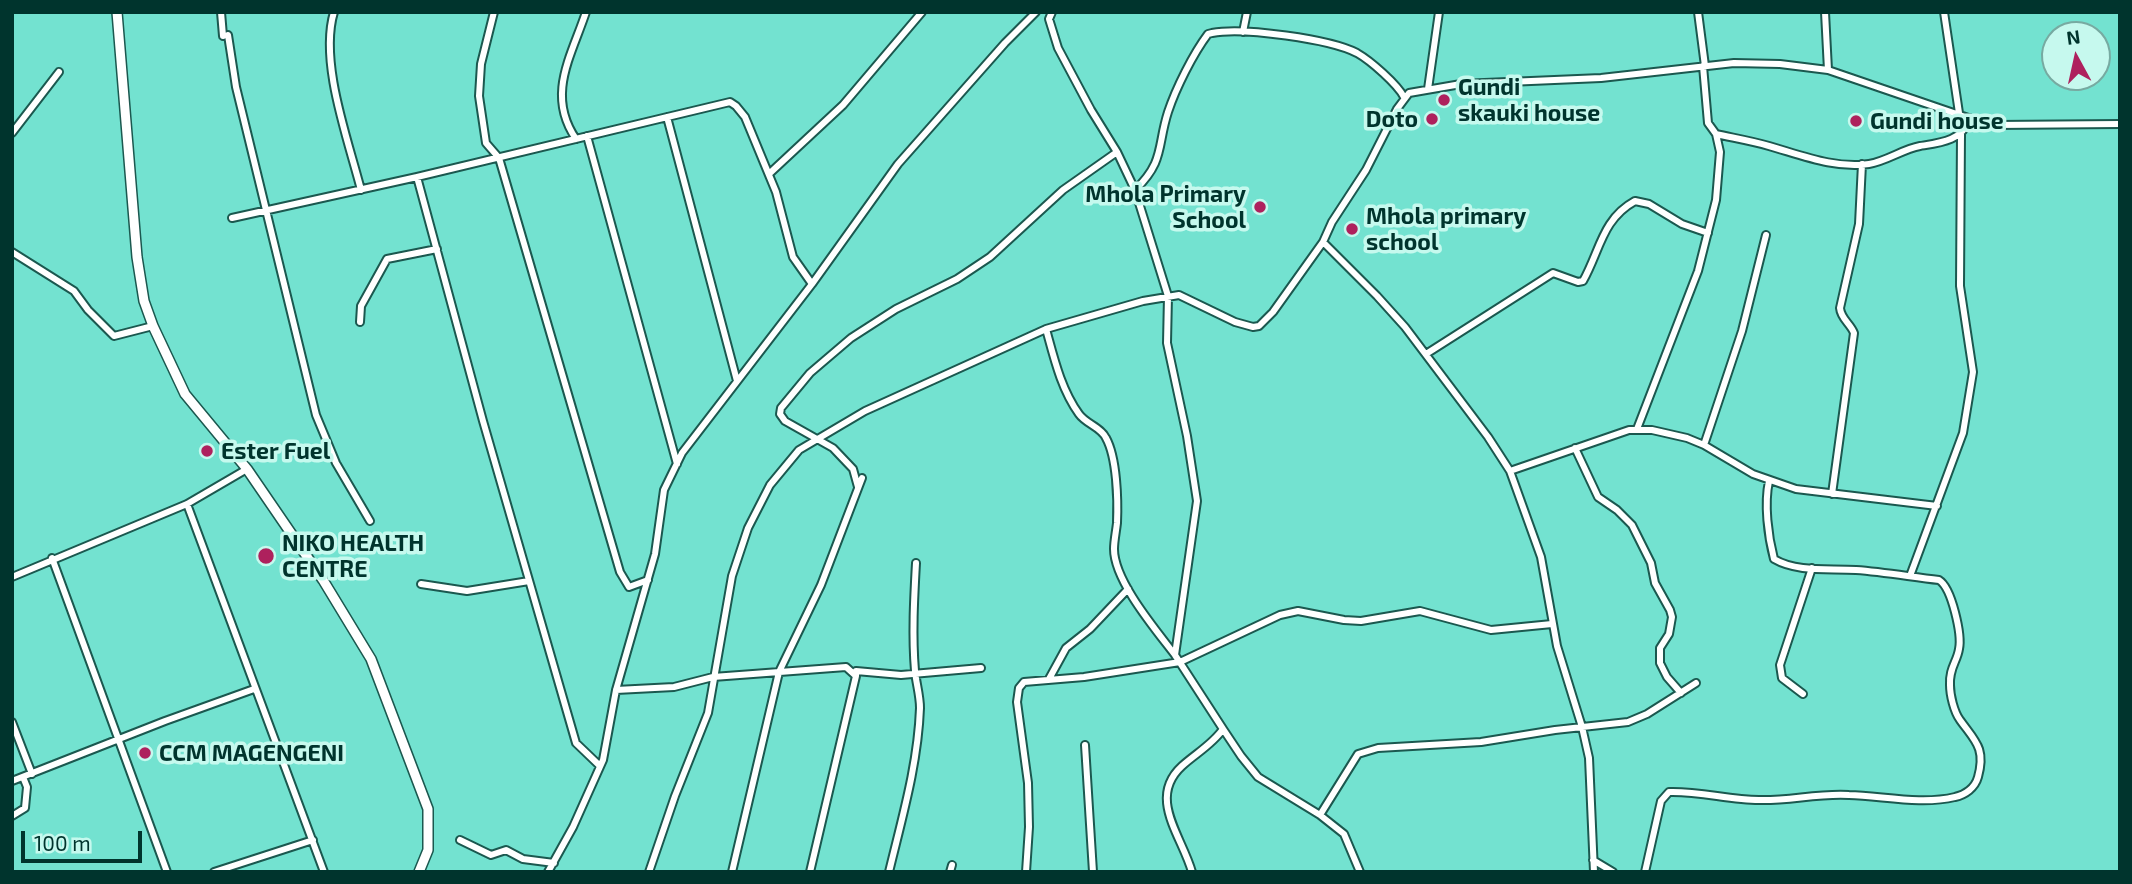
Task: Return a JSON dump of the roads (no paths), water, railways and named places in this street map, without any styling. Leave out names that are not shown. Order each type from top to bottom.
[{"type":"main road","points":[[117,12],[136,257],[144,301],[153,327],[185,394],[247,470],[323,580],[372,659],[428,809],[428,850],[419,872]]},
{"type":"street","points":[[221,12],[236,87],[316,415],[336,463],[370,521]]},
{"type":"street","points":[[334,12],[329,30],[330,65],[361,190]]},
{"type":"street","points":[[494,12],[481,64],[479,96],[486,142],[499,158],[620,572],[629,587],[648,580]]},
{"type":"street","points":[[576,139],[568,128],[561,99],[561,85],[586,12]]},
{"type":"street","points":[[770,173],[843,105],[922,12]]},
{"type":"street","points":[[548,872],[573,827],[600,766],[616,690],[655,554],[664,490],[682,453],[812,284],[898,164],[1005,43],[1036,12]]},
{"type":"street","points":[[1052,12],[1049,19],[1058,48],[1117,152],[1135,190],[1168,296],[1167,343],[1187,436],[1197,501],[1175,655]]},
{"type":"street","points":[[1243,32],[1247,12]]},
{"type":"street","points":[[1428,89],[1439,12]]},
{"type":"street","points":[[1637,429],[1698,271],[1719,172],[1720,152],[1716,134],[1708,123],[1698,12]]},
{"type":"street","points":[[1825,12],[1828,70]]},
{"type":"street","points":[[1944,12],[1959,114]]},
{"type":"street","points":[[1135,190],[1147,179],[1154,167],[1162,145],[1168,111],[1199,47],[1210,34],[1243,32],[1303,39],[1358,54],[1398,87],[1404,97]]},
{"type":"street","points":[[649,872],[708,713],[732,576],[748,527],[770,485],[799,450],[865,411],[1046,329],[1168,296],[1186,297],[1235,322],[1256,327],[1273,312],[1323,242],[1332,222],[1366,170],[1404,97],[1409,93],[1461,84],[1601,78],[1734,63],[1780,64],[1828,70],[1959,114],[1969,120],[1995,125],[2120,124]]},
{"type":"street","points":[[12,133],[59,72]]},
{"type":"street","points":[[232,218],[499,158],[730,102],[745,117],[770,173],[793,257],[812,284]]},
{"type":"street","points":[[667,117],[737,381]]},
{"type":"street","points":[[1910,576],[1962,433],[1973,372],[1960,286],[1961,134],[1969,120]]},
{"type":"street","points":[[1716,134],[1806,158],[1862,164],[1912,148],[1950,140],[1961,134]]},
{"type":"street","points":[[587,136],[677,464]]},
{"type":"street","points":[[859,487],[853,470],[833,448],[785,421],[780,414],[781,408],[810,373],[851,338],[957,279],[990,257],[1063,190],[1117,152]]},
{"type":"street","points":[[1832,494],[1854,333],[1841,314],[1841,303],[1859,224],[1862,164]]},
{"type":"street","points":[[416,177],[482,421],[576,743],[600,766]]},
{"type":"street","points":[[1426,354],[1553,273],[1570,280],[1583,281],[1604,230],[1620,212],[1635,201],[1644,202],[1682,223],[1708,233]]},
{"type":"street","points":[[1704,445],[1742,331],[1766,235]]},
{"type":"street","points":[[1323,242],[1377,296],[1426,354],[1481,427],[1510,471],[1541,557],[1561,663],[1589,758],[1594,872]]},
{"type":"street","points":[[360,322],[361,306],[387,259],[437,249]]},
{"type":"street","points":[[12,252],[74,291],[114,337],[153,327]]},
{"type":"street","points":[[1046,329],[1059,374],[1075,407],[1081,416],[1108,440],[1115,478],[1117,518],[1114,552],[1128,589],[1258,777],[1320,815],[1344,834],[1360,872]]},
{"type":"street","points":[[1510,471],[1637,429],[1669,434],[1704,445],[1769,481],[1832,494],[1937,506]]},
{"type":"street","points":[[1575,448],[1598,497],[1632,525],[1651,563],[1655,583],[1672,617],[1670,634],[1660,648],[1660,663],[1667,677],[1681,693]]},
{"type":"street","points":[[12,576],[187,504],[247,470]]},
{"type":"street","points":[[732,872],[779,671],[821,585],[862,478]]},
{"type":"street","points":[[1645,872],[1661,801],[1669,792],[1706,793],[1762,800],[1820,793],[1919,800],[1964,794],[1974,785],[1978,776],[1980,755],[1976,738],[1958,718],[1950,686],[1952,666],[1959,649],[1958,629],[1949,592],[1944,583],[1939,580],[1858,570],[1812,568],[1774,559],[1767,491],[1769,481]]},
{"type":"street","points":[[187,504],[324,872]]},
{"type":"street","points":[[52,558],[167,872]]},
{"type":"street","points":[[889,872],[918,741],[920,705],[915,674],[913,609],[916,563]]},
{"type":"street","points":[[1803,694],[1782,678],[1780,665],[1812,568]]},
{"type":"street","points":[[421,584],[467,591],[528,581]]},
{"type":"street","points":[[1049,679],[1066,648],[1090,629],[1128,589]]},
{"type":"street","points":[[1026,872],[1028,783],[1017,692],[1024,682],[1084,677],[1180,662],[1293,611],[1351,621],[1373,620],[1415,611],[1426,612],[1491,630],[1552,624]]},
{"type":"street","points":[[616,690],[674,687],[713,677],[846,667],[856,676]]},
{"type":"street","points":[[810,872],[856,671],[915,674],[981,668]]},
{"type":"street","points":[[1320,815],[1362,751],[1481,742],[1632,721],[1696,683]]},
{"type":"street","points":[[12,781],[254,689]]},
{"type":"street","points":[[12,722],[32,774]]},
{"type":"street","points":[[1192,872],[1168,811],[1165,791],[1180,768],[1223,729]]},
{"type":"street","points":[[1085,745],[1093,872]]},
{"type":"street","points":[[12,816],[26,808],[27,787],[23,777]]},
{"type":"street","points":[[460,839],[491,855],[506,850],[523,859],[554,863]]},
{"type":"street","points":[[214,872],[313,840]]},
{"type":"street","points":[[1594,860],[1613,872]]},
{"type":"place","name":"Gundi skauki house","points":[[1444,100]]},
{"type":"place","name":"Doto","points":[[1432,119]]},
{"type":"place","name":"Gundi house","points":[[1856,121]]},
{"type":"place","name":"Mhola Primary School","points":[[1260,207]]},
{"type":"place","name":"Mhola primary school","points":[[1352,229]]},
{"type":"place","name":"Ester Fuel","points":[[207,451]]},
{"type":"place","name":"NIKO HEALTH CENTRE","points":[[266,556]]},
{"type":"place","name":"CCM MAGENGENI","points":[[145,753]]}]
